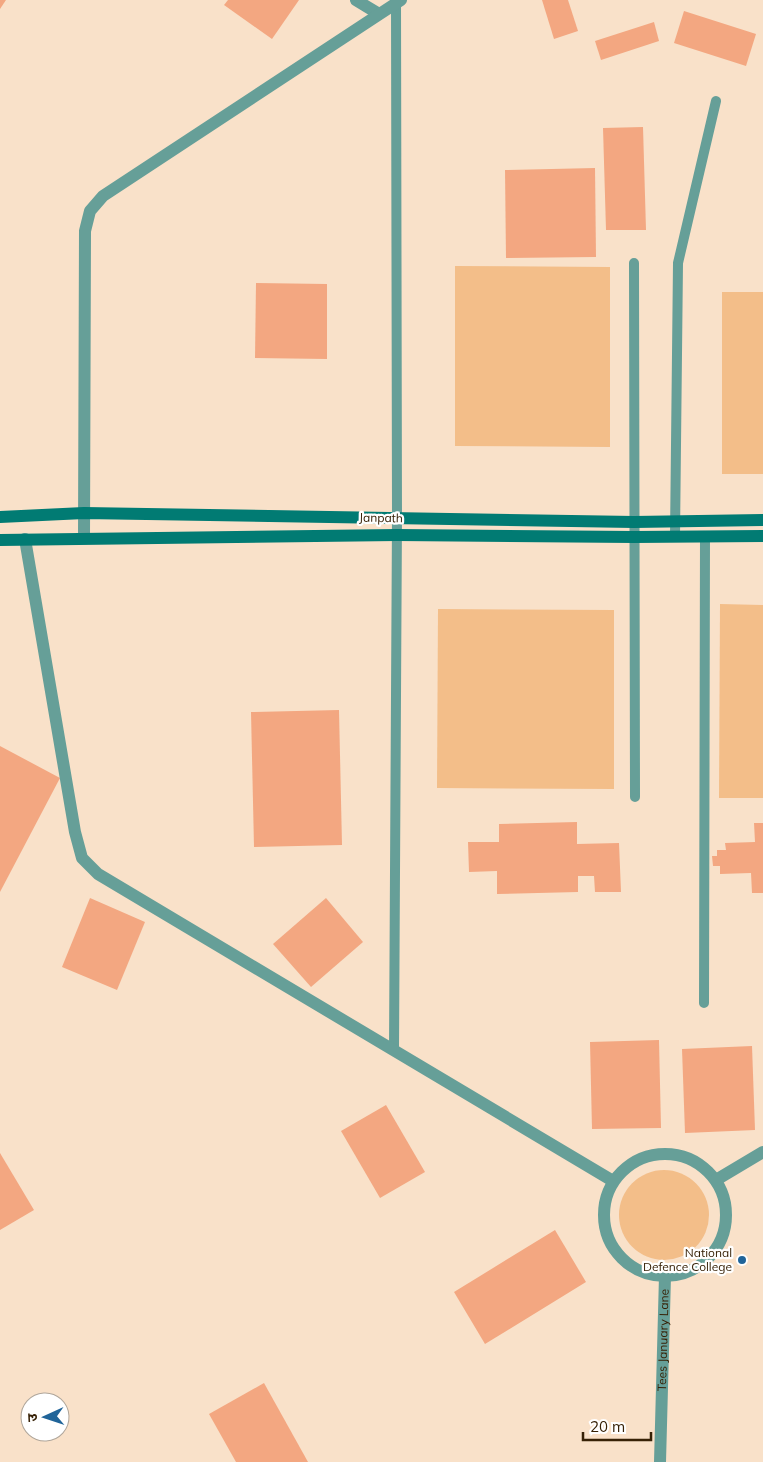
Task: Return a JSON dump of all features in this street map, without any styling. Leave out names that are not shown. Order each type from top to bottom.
[{"type":"main road","name":"Janpath","points":[[0,518],[84,513],[634,522],[763,520]]},
{"type":"main road","name":"Janpath","points":[[0,540],[397,535],[763,536]]},
{"type":"street","points":[[356,0],[379,14]]},
{"type":"street","points":[[84,538],[85,231],[90,211],[103,196],[399,2]]},
{"type":"street","points":[[25,539],[74,822],[82,858],[98,874],[613,1181]]},
{"type":"street","points":[[716,1180],[763,1152]]},
{"type":"street","points":[[652,1154],[676,1154],[699,1163],[716,1180],[725,1202],[726,1226],[717,1249],[700,1266],[678,1276],[654,1276],[631,1267],[614,1250],[604,1228],[604,1204],[613,1181],[630,1164],[652,1154]]},
{"type":"street","name":"Tees January Lane","points":[[660,1462],[665,1276]]},
{"type":"lane","points":[[394,1050],[399,2]]},
{"type":"lane","points":[[675,536],[678,263],[716,101]]},
{"type":"lane","points":[[634,263],[635,797]]},
{"type":"lane","points":[[704,1003],[705,536]]},
{"type":"shaded area","points":[[455,266],[610,267],[610,447],[455,446]]},
{"type":"shaded area","points":[[722,292],[763,292],[763,474],[722,474]]},
{"type":"shaded area","points":[[720,604],[763,605],[763,798],[719,798]]},
{"type":"shaded area","points":[[438,609],[614,610],[614,789],[437,788]]},
{"type":"shaded area","points":[[655,1170],[673,1170],[689,1177],[702,1190],[709,1206],[709,1224],[702,1240],[689,1253],[673,1260],[655,1260],[639,1253],[626,1240],[619,1224],[619,1206],[626,1190],[639,1177]]},
{"type":"building","points":[[0,0],[6,0],[0,9]]},
{"type":"building","points":[[228,0],[299,0],[272,39],[224,5]]},
{"type":"building","points":[[542,0],[568,0],[578,31],[554,39]]},
{"type":"building","points":[[684,11],[756,34],[746,66],[674,43]]},
{"type":"building","points":[[654,22],[659,41],[601,60],[595,41]]},
{"type":"building","points":[[643,127],[646,230],[606,230],[603,128]]},
{"type":"building","points":[[595,168],[596,257],[506,258],[505,170]]},
{"type":"building","points":[[256,283],[327,284],[327,359],[255,358]]},
{"type":"building","points":[[339,710],[342,845],[254,847],[251,712]]},
{"type":"building","points":[[0,746],[60,778],[0,892]]},
{"type":"building","points":[[577,822],[577,844],[619,843],[621,892],[595,892],[594,876],[578,876],[578,892],[497,894],[497,871],[469,872],[468,842],[499,842],[499,824]]},
{"type":"building","points":[[754,823],[763,823],[763,893],[752,893],[751,873],[720,874],[720,866],[713,866],[712,856],[717,856],[717,850],[726,850],[725,843],[755,842]]},
{"type":"building","points":[[90,898],[145,922],[117,990],[62,967]]},
{"type":"building","points":[[326,898],[363,942],[311,987],[273,944]]},
{"type":"building","points":[[659,1040],[661,1128],[592,1129],[590,1042]]},
{"type":"building","points":[[752,1046],[755,1130],[685,1133],[682,1049]]},
{"type":"building","points":[[386,1105],[425,1172],[380,1198],[341,1131]]},
{"type":"building","points":[[0,1153],[34,1210],[0,1230]]},
{"type":"building","points":[[555,1230],[586,1282],[485,1344],[454,1292]]},
{"type":"building","points":[[264,1383],[308,1462],[236,1462],[209,1414]]},
{"type":"place","name":"National Defence College","points":[[742,1260]]}]
